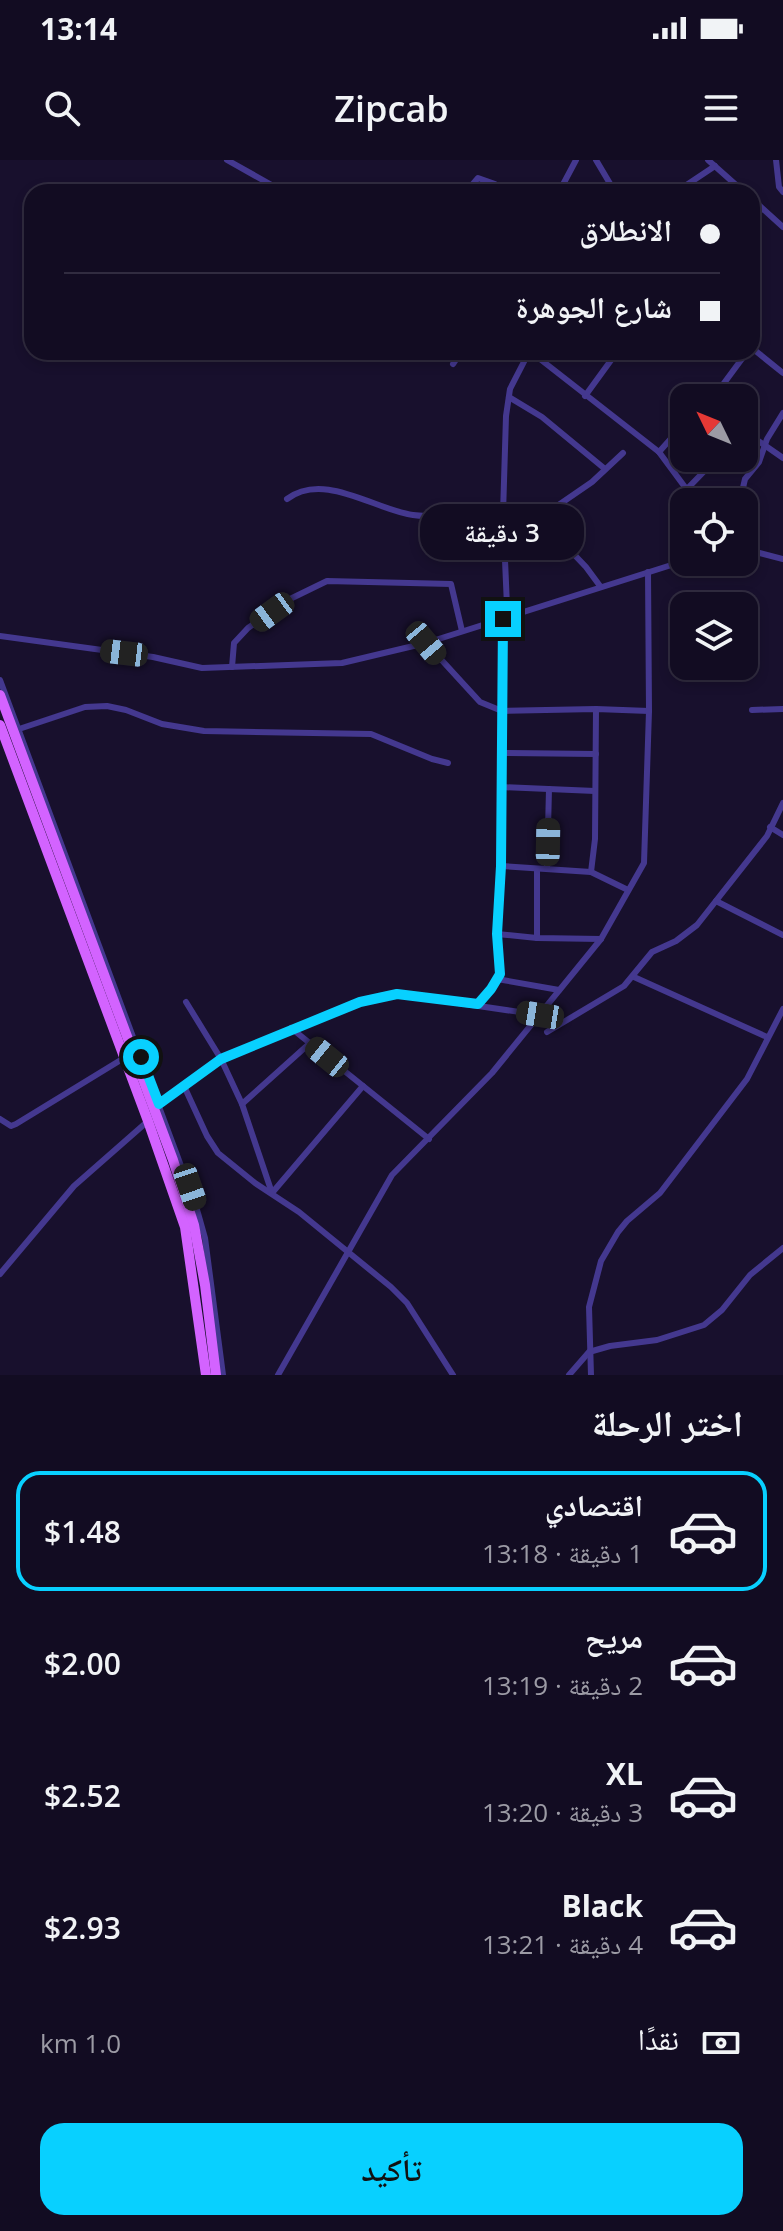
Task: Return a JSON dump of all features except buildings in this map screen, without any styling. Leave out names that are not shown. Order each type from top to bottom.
[{"type":"main road","points":[[0,695],[173,1160],[194,1225],[216,1375]]},
{"type":"main road","points":[[0,725],[185,1227],[206,1375]]},
{"type":"street","points":[[227,160],[270,184]]},
{"type":"street","points":[[563,184],[576,160]]},
{"type":"street","points":[[596,160],[610,184]]},
{"type":"street","points":[[708,160],[735,184]]},
{"type":"street","points":[[776,160],[779,187],[783,192]]},
{"type":"street","points":[[688,184],[715,166]]},
{"type":"street","points":[[473,184],[478,178],[495,184]]},
{"type":"street","points":[[760,206],[783,227]]},
{"type":"street","points":[[760,354],[783,373]]},
{"type":"street","points":[[453,364],[456,360]]},
{"type":"street","points":[[478,1004],[500,974],[497,934],[501,866],[503,619],[507,606],[503,514],[509,397],[526,360]]},
{"type":"street","points":[[540,360],[659,452],[686,488]]},
{"type":"street","points":[[585,396],[611,360]]},
{"type":"street","points":[[723,384],[741,360]]},
{"type":"street","points":[[509,397],[542,417],[605,469]]},
{"type":"street","points":[[743,488],[745,479],[759,462],[783,413]]},
{"type":"street","points":[[659,452],[670,440]]},
{"type":"street","points":[[758,441],[783,458]]},
{"type":"street","points":[[287,499],[299,493],[326,490],[419,516],[526,511],[544,515],[576,494],[623,453]]},
{"type":"street","points":[[688,488],[703,472]]},
{"type":"street","points":[[544,515],[545,524],[600,586]]},
{"type":"street","points":[[758,553],[783,559]]},
{"type":"street","points":[[0,636],[153,657],[195,668],[342,663],[426,643],[670,565]]},
{"type":"street","points":[[278,1375],[392,1175],[492,1073],[540,1015],[601,939],[644,863],[649,711],[648,572]]},
{"type":"street","points":[[232,667],[234,643],[248,628],[288,600],[327,581],[451,584],[462,631]]},
{"type":"street","points":[[426,643],[480,702],[502,711],[649,711]]},
{"type":"street","points":[[0,680],[183,1168],[205,1238],[223,1375]]},
{"type":"street","points":[[19,729],[85,707],[107,706],[162,724],[204,731],[371,734],[448,763]]},
{"type":"street","points":[[591,872],[595,839],[596,709]]},
{"type":"street","points":[[752,710],[783,709]]},
{"type":"street","points":[[502,753],[596,754]]},
{"type":"street","points":[[501,787],[595,791]]},
{"type":"street","points":[[547,869],[549,789]]},
{"type":"street","points":[[547,1032],[610,996],[634,977],[652,952],[690,931],[767,836],[783,803]]},
{"type":"street","points":[[770,827],[783,835]]},
{"type":"street","points":[[501,866],[591,872],[628,890]]},
{"type":"street","points":[[537,870],[537,938]]},
{"type":"street","points":[[716,901],[783,935]]},
{"type":"street","points":[[497,934],[601,939]]},
{"type":"street","points":[[634,977],[767,1037]]},
{"type":"street","points":[[497,979],[559,990]]},
{"type":"street","points":[[159,1104],[221,1059],[360,1002],[397,994],[540,1015]]},
{"type":"street","points":[[186,1002],[221,1059],[242,1104],[272,1193]]},
{"type":"street","points":[[591,1375],[589,1307],[601,1261],[618,1232],[660,1193],[747,1079],[783,1009]]},
{"type":"street","points":[[291,1028],[429,1139]]},
{"type":"street","points":[[242,1104],[310,1043]]},
{"type":"street","points":[[0,1119],[11,1126],[16,1124],[124,1058]]},
{"type":"street","points":[[184,1086],[218,1153],[347,1252],[407,1303],[453,1375]]},
{"type":"street","points":[[272,1193],[363,1086]]},
{"type":"street","points":[[0,1274],[74,1186],[148,1121]]},
{"type":"street","points":[[569,1375],[589,1352],[657,1340],[704,1325],[722,1310],[750,1275],[783,1248]]},
{"type":"route","points":[[141,1057],[159,1104],[221,1059],[360,1002],[397,994],[478,1004],[491,989],[500,974],[497,934],[501,866],[503,619]]}]
